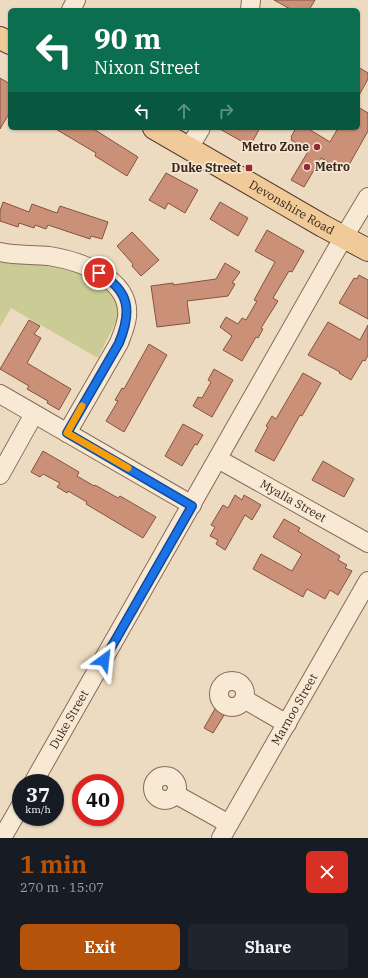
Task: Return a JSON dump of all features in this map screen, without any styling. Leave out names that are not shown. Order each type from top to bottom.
[{"type":"main road","name":"Devonshire Road","points":[[158,130],[368,250]]},
{"type":"street","points":[[189,148],[199,130]]},
{"type":"street","name":"Duke Street","points":[[38,774],[344,237],[368,198]]},
{"type":"street","points":[[0,252],[49,256],[85,266],[110,279],[120,288],[125,301],[128,315],[119,343],[67,433]]},
{"type":"street","points":[[0,394],[192,506]]},
{"type":"street","points":[[0,475],[34,414]]},
{"type":"street","name":"Myalla Street","points":[[218,459],[368,543]]},
{"type":"street","name":"Marnoo Street","points":[[225,831],[368,581]]},
{"type":"street","points":[[244,699],[286,724]]},
{"type":"street","points":[[175,794],[225,831]]},
{"type":"street","points":[[2,838],[12,821]]},
{"type":"green space","points":[[0,259],[44,263],[87,274],[115,293],[120,313],[98,358],[11,308],[0,327]]},
{"type":"building","points":[[274,0],[315,0],[310,8],[288,8]]},
{"type":"building","points":[[360,68],[368,73],[368,79],[360,93]]},
{"type":"building","points":[[0,78],[8,83],[8,115],[0,129]]},
{"type":"building","points":[[360,108],[368,113],[368,131],[345,172],[321,158],[304,187],[291,180],[309,150],[291,140],[295,130],[310,130],[330,142],[337,130],[360,130]]},
{"type":"building","points":[[57,130],[95,130],[138,157],[127,176],[95,156],[96,153]]},
{"type":"building","points":[[222,130],[259,130],[250,146]]},
{"type":"building","points":[[166,173],[198,190],[185,213],[168,203],[165,209],[149,200]]},
{"type":"building","points":[[3,202],[29,212],[32,204],[57,213],[60,206],[108,222],[102,239],[91,236],[90,239],[48,225],[46,229],[35,225],[34,228],[19,223],[18,227],[0,221],[0,211]]},
{"type":"building","points":[[220,202],[248,218],[238,236],[210,219]]},
{"type":"building","points":[[267,230],[304,251],[292,272],[289,271],[273,298],[278,301],[261,328],[263,329],[258,338],[256,337],[242,361],[223,350],[232,336],[220,327],[226,317],[238,324],[242,318],[246,320],[257,301],[254,300],[275,262],[255,251]]},
{"type":"building","points":[[132,232],[159,260],[141,276],[132,266],[133,264],[117,246]]},
{"type":"building","points":[[225,263],[240,272],[232,283],[235,284],[228,296],[187,301],[190,323],[157,327],[151,286],[173,283],[173,285],[216,279]]},
{"type":"building","points":[[359,275],[368,280],[368,319],[339,303],[354,278],[357,279]]},
{"type":"building","points":[[29,320],[40,326],[34,334],[41,338],[27,363],[71,389],[59,410],[47,403],[48,401],[27,389],[29,386],[0,369]]},
{"type":"building","points":[[328,322],[360,340],[368,325],[368,355],[365,361],[363,360],[351,380],[339,373],[340,372],[308,355]]},
{"type":"building","points":[[149,344],[167,355],[124,432],[106,421],[118,401],[115,400],[122,388],[124,389]]},
{"type":"building","points":[[214,369],[233,380],[212,417],[193,406],[198,397],[202,398],[211,382],[208,380]]},
{"type":"building","points":[[303,373],[321,383],[302,416],[300,415],[274,461],[255,451],[268,427],[266,426],[272,416],[276,419]]},
{"type":"building","points":[[183,424],[203,435],[197,445],[195,444],[182,466],[165,456]]},
{"type":"building","points":[[43,451],[79,472],[77,476],[94,486],[95,485],[118,498],[120,496],[156,517],[143,538],[86,504],[87,502],[68,491],[67,493],[57,487],[60,483],[43,474],[40,477],[31,472]]},
{"type":"building","points":[[323,461],[354,479],[344,497],[312,480]]},
{"type":"building","points":[[235,495],[242,500],[244,495],[261,505],[252,520],[245,515],[225,550],[216,544],[218,540],[210,536],[215,527],[211,525],[223,505],[228,508]]},
{"type":"building","points":[[284,519],[300,528],[298,531],[340,556],[338,560],[347,565],[345,568],[352,571],[338,595],[330,590],[325,599],[307,589],[303,597],[253,569],[261,554],[292,571],[302,554],[273,537]]},
{"type":"building","points":[[216,707],[226,712],[213,733],[204,728]]},
{"type":"slow traffic","points":[[82,406],[67,433],[128,468]]},
{"type":"place","name":"Metro Zone","points":[[317,147]]},
{"type":"place","name":"Metro","points":[[307,167]]},
{"type":"place","name":"Duke Street","points":[[249,168]]},
{"type":"route","points":[[99,273],[110,279],[120,288],[128,315],[119,343],[67,433],[192,506],[104,660]]}]
